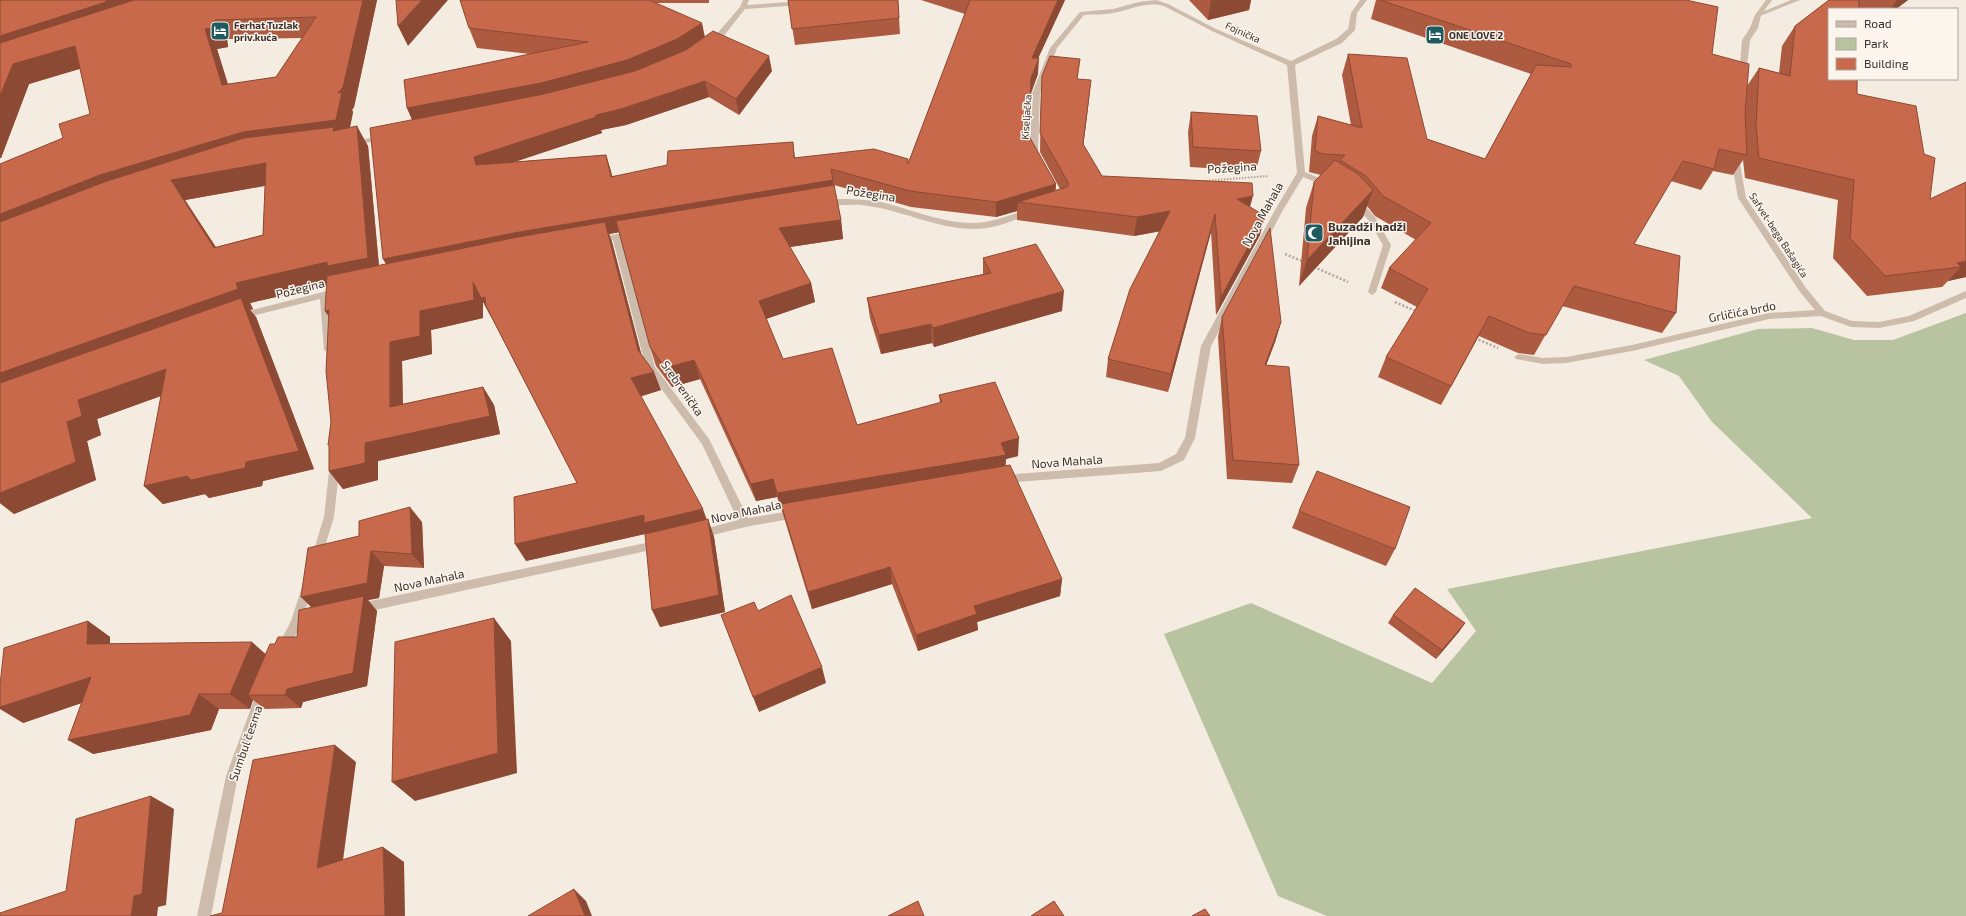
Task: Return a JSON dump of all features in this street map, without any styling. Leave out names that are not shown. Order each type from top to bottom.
[{"type":"street","points":[[1339,189],[1301,173],[1291,64],[1339,41],[1350,30],[1354,13],[1364,0]]},
{"type":"street","points":[[1741,85],[1746,40],[1754,28],[1758,15],[1769,0]]},
{"type":"street","points":[[1758,15],[1797,0]]},
{"type":"street","points":[[703,50],[714,43],[744,4],[813,2]]},
{"type":"street","name":"Fojnička","points":[[1082,13],[1113,11],[1139,4],[1156,2],[1166,5],[1214,30],[1291,64]]},
{"type":"street","name":"Kiseljačka","points":[[1041,164],[1034,152],[1036,94],[1054,48],[1082,13]]},
{"type":"street","points":[[342,144],[373,144],[388,138]]},
{"type":"street","name":"Safvet-bega Bašagića","points":[[1734,152],[1742,198],[1803,290],[1822,313]]},
{"type":"street","name":"Nova Mahala","points":[[997,480],[1013,477],[1161,467],[1180,457],[1190,438],[1206,346],[1279,210],[1301,173]]},
{"type":"street","points":[[1351,197],[1372,219],[1387,245],[1372,292]]},
{"type":"street","name":"Požegina","points":[[816,204],[839,200],[875,205],[895,208],[917,216],[965,225],[986,225],[1040,209]]},
{"type":"street","points":[[586,242],[646,232]]},
{"type":"street","name":"Srebrenička","points":[[616,236],[651,368],[706,442],[745,523]]},
{"type":"street","name":"Požegina","points":[[234,318],[324,294],[345,290]]},
{"type":"street","points":[[324,294],[330,363]]},
{"type":"street","name":"Grličića brdo","points":[[1519,357],[1543,361],[1566,360],[1632,348],[1769,316],[1822,313],[1851,324],[1878,325],[1911,319],[1966,294]]},
{"type":"street","points":[[276,660],[296,622],[329,517],[336,456]]},
{"type":"street","name":"Nova Mahala","points":[[688,538],[745,523],[808,512]]},
{"type":"street","name":"Nova Mahala","points":[[350,610],[672,541]]},
{"type":"street","points":[[296,622],[311,618]]},
{"type":"street","name":"Sumbul česma","points":[[204,916],[232,776],[268,681]]},
{"type":"path","name":"Požegina","points":[[1198,181],[1301,173]]},
{"type":"green space","points":[[1966,313],[1966,916],[1327,916],[1278,896],[1164,634],[1251,603],[1432,683],[1476,631],[1447,589],[1812,518],[1712,422],[1679,376],[1644,360],[1758,329],[1812,328],[1854,340],[1893,340]]},
{"type":"building","points":[[0,0],[106,0],[106,2],[0,36]]},
{"type":"building","points":[[134,0],[363,0],[343,87],[338,93],[342,92],[336,120],[243,132],[100,175],[0,214],[0,164],[63,138],[59,124],[90,114],[75,46],[13,64],[0,96],[0,43]],"holes":[[[316,17],[276,77],[222,85],[205,29],[216,27],[215,20]]]},
{"type":"building","points":[[396,0],[422,0],[398,26]]},
{"type":"building","points":[[460,0],[649,0],[702,23],[677,39],[627,60],[541,83],[407,108],[404,80],[588,42],[469,28]]},
{"type":"building","points":[[788,0],[898,0],[899,18],[792,29]]},
{"type":"building","points":[[970,0],[1058,0],[1032,58],[1039,58],[1031,78],[1029,136],[1056,184],[996,202],[910,191],[831,169],[833,180],[519,232],[383,259],[370,128],[544,94],[635,71],[686,50],[713,31],[769,56],[736,99],[705,81],[621,109],[596,115],[596,117],[474,157],[476,165],[606,155],[611,177],[667,165],[668,151],[793,142],[794,158],[874,149],[908,159],[908,164]]},
{"type":"building","points":[[1380,0],[1686,0],[1718,7],[1712,54],[1749,64],[1745,113],[1747,155],[1719,149],[1714,169],[1683,161],[1634,244],[1680,256],[1676,313],[1574,286],[1546,335],[1529,333],[1489,316],[1451,386],[1386,357],[1428,289],[1389,268],[1431,223],[1383,196],[1366,176],[1340,160],[1345,155],[1323,154],[1315,151],[1318,116],[1362,128],[1348,54],[1407,58],[1427,139],[1485,159],[1536,65],[1571,67],[1571,64]]},
{"type":"building","points":[[1829,0],[1859,0],[1859,8],[1828,8],[1828,80],[1857,80],[1857,94],[1916,106],[1924,154],[1935,158],[1930,199],[1966,182],[1966,261],[1957,263],[1961,267],[1885,276],[1850,238],[1854,180],[1759,158],[1756,126],[1759,68],[1790,76],[1795,26]]},
{"type":"building","points":[[1050,56],[1080,59],[1077,79],[1091,80],[1083,144],[1102,176],[1252,183],[1253,196],[1237,199],[1265,216],[1221,297],[1215,214],[1171,374],[1108,359],[1130,289],[1170,211],[1137,217],[1018,202],[1067,187],[1069,184],[1040,133],[1042,76]]},
{"type":"building","points":[[1191,112],[1257,116],[1261,151],[1193,147]]},
{"type":"building","points":[[357,126],[368,258],[327,266],[327,262],[236,283],[238,289],[0,373],[0,222],[107,181],[244,138],[334,127],[333,131]],"holes":[[[266,163],[263,235],[214,248],[171,180]]]},
{"type":"building","points":[[1335,160],[1358,174],[1373,190],[1307,260],[1314,182]]},
{"type":"building","points":[[834,185],[841,220],[779,228],[811,283],[759,301],[783,359],[832,348],[857,425],[942,402],[939,395],[995,382],[1019,438],[1001,443],[1006,455],[777,493],[773,479],[751,484],[694,360],[665,368],[650,347],[616,221]]},
{"type":"building","points":[[605,222],[638,350],[654,372],[631,378],[703,509],[644,523],[644,515],[515,544],[514,497],[577,483],[486,306],[485,297],[481,298],[473,282],[474,300],[420,311],[420,336],[390,342],[390,407],[483,387],[490,416],[365,443],[365,463],[329,471],[328,445],[331,422],[326,371],[329,310],[325,311],[327,276],[518,237]]},
{"type":"building","points":[[1270,228],[1281,322],[1265,365],[1289,367],[1299,465],[1233,460],[1222,317]]},
{"type":"building","points":[[1036,244],[1064,291],[933,328],[931,324],[879,335],[867,298],[991,273],[983,258]]},
{"type":"building","points":[[241,298],[299,451],[246,462],[245,468],[191,480],[187,476],[144,486],[166,369],[78,400],[82,416],[67,422],[76,462],[0,493],[0,383]]},
{"type":"building","points":[[1010,465],[1062,579],[974,606],[977,614],[916,635],[890,567],[808,592],[781,504]]},
{"type":"building","points":[[1317,471],[1410,507],[1395,549],[1299,511]]},
{"type":"building","points":[[410,507],[412,554],[371,551],[367,583],[301,597],[308,548],[359,536],[359,521]]},
{"type":"building","points":[[708,519],[719,595],[652,610],[645,534]]},
{"type":"building","points":[[1415,588],[1465,623],[1442,650],[1393,615]]},
{"type":"building","points":[[791,595],[822,667],[753,697],[721,615],[754,602],[758,611]]},
{"type":"building","points":[[364,596],[353,673],[287,689],[285,695],[248,695],[270,644],[275,644],[278,637],[297,637],[299,610]]},
{"type":"building","points":[[494,618],[498,753],[392,782],[395,642]]},
{"type":"building","points":[[88,621],[87,644],[252,642],[230,694],[199,694],[190,715],[68,740],[91,677],[0,707],[0,685],[4,648]]},
{"type":"building","points":[[335,745],[317,868],[383,847],[385,916],[210,916],[222,913],[253,760]]},
{"type":"building","points":[[151,796],[142,894],[134,896],[131,916],[0,916],[0,913],[66,891],[76,819]]},
{"type":"building","points":[[574,889],[585,916],[528,916]]},
{"type":"building","points":[[918,901],[924,916],[888,916]]},
{"type":"building","points":[[1054,901],[1064,916],[1031,916]]},
{"type":"building","points":[[1205,909],[1210,916],[1192,916]]},
{"type":"place","name":"Ferhat Tuzlak priv.kuća","points":[[220,31]]},
{"type":"place","name":"ONE LOVE 2","points":[[1435,35]]},
{"type":"place","name":"Buzadži hadži Jahijina","points":[[1314,233]]}]
